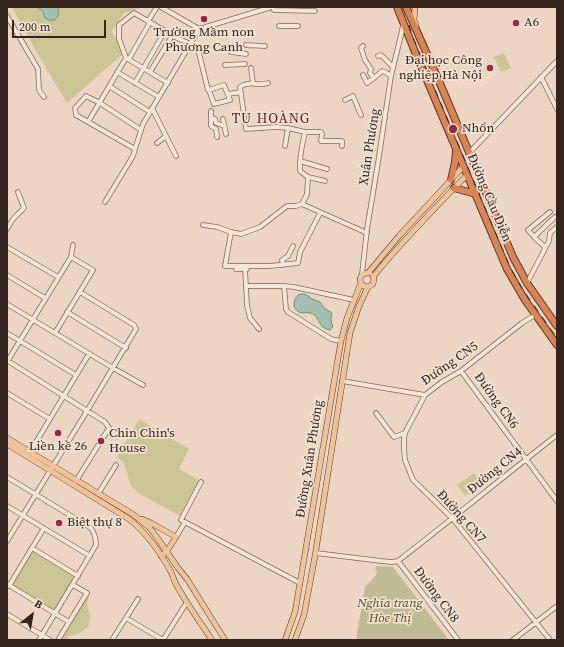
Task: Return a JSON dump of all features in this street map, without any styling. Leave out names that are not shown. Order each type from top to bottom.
[{"type":"highway","name":"Đường Cầu Diễn","points":[[397,7],[507,270],[535,315],[557,346]]},
{"type":"highway","name":"Đường Cầu Diễn","points":[[406,7],[519,270],[557,326]]},
{"type":"highway","points":[[451,180],[456,150]]},
{"type":"highway","points":[[463,167],[470,156]]},
{"type":"highway","points":[[467,175],[475,167]]},
{"type":"highway","points":[[454,188],[476,194]]},
{"type":"main road","points":[[415,7],[414,20],[417,32]]},
{"type":"main road","points":[[463,167],[360,278],[361,284],[365,287],[373,284],[374,277],[388,258],[467,175]]},
{"type":"main road","points":[[365,274],[372,275],[374,277]]},
{"type":"main road","name":"Đường Xuân Phương","points":[[286,640],[298,595],[341,341],[344,327],[361,284]]},
{"type":"main road","name":"Đường Xuân Phương","points":[[295,640],[304,615],[316,553],[350,333],[359,306],[368,287]]},
{"type":"main road","points":[[7,438],[30,452],[51,468],[135,524],[148,538],[161,556],[171,572],[176,585],[212,640]]},
{"type":"main road","points":[[7,444],[98,494],[134,516],[153,531],[187,579],[225,640]]},
{"type":"main road","points":[[134,516],[151,523],[176,537],[167,552],[161,556]]},
{"type":"main road","points":[[298,595],[308,596]]},
{"type":"street","points":[[88,122],[117,72],[149,24],[148,20],[157,7]]},
{"type":"street","points":[[161,7],[199,30]]},
{"type":"street","points":[[105,202],[133,156],[143,124],[199,30],[273,7],[274,10],[315,11]]},
{"type":"street","points":[[168,82],[127,58],[119,39],[119,25],[134,13],[148,20],[172,36],[190,44],[199,54],[206,84],[214,104],[230,100],[224,85],[209,90]]},
{"type":"street","points":[[7,16],[38,69],[39,90],[44,97]]},
{"type":"street","name":"Xuân Phương","points":[[365,274],[366,233],[391,76],[403,23]]},
{"type":"street","points":[[279,26],[298,26]]},
{"type":"street","points":[[135,83],[165,31]]},
{"type":"street","points":[[150,72],[172,36]]},
{"type":"street","points":[[246,45],[265,46]]},
{"type":"street","points":[[363,46],[361,48],[365,60],[370,69],[370,73],[374,78]]},
{"type":"street","points":[[231,52],[246,54]]},
{"type":"street","points":[[378,56],[381,55],[393,67]]},
{"type":"street","points":[[470,156],[557,61]]},
{"type":"street","points":[[225,65],[245,64]]},
{"type":"street","points":[[251,68],[253,83]]},
{"type":"street","points":[[363,75],[366,83],[382,71],[391,76]]},
{"type":"street","points":[[117,72],[159,97]]},
{"type":"street","points":[[542,77],[557,109]]},
{"type":"street","points":[[268,83],[244,84],[240,87],[246,129],[277,127],[305,132],[321,132],[321,141],[342,144],[343,136]]},
{"type":"street","points":[[109,86],[151,110],[176,156]]},
{"type":"street","points":[[228,94],[241,92]]},
{"type":"street","points":[[136,149],[76,115],[75,108],[86,96],[100,103],[141,130]]},
{"type":"street","points":[[345,100],[353,96],[360,115]]},
{"type":"street","points":[[211,111],[211,126],[216,129],[217,137]]},
{"type":"street","points":[[210,118],[215,120],[216,123],[224,126]]},
{"type":"street","points":[[223,119],[226,134]]},
{"type":"street","points":[[285,146],[288,128]]},
{"type":"street","points":[[305,132],[300,161],[300,171],[308,177],[325,181]]},
{"type":"street","points":[[156,143],[166,136]]},
{"type":"street","points":[[300,161],[327,169]]},
{"type":"street","points":[[302,204],[307,194],[308,177]]},
{"type":"street","points":[[7,229],[24,208],[18,192]]},
{"type":"street","points":[[203,225],[217,227],[241,234],[260,227],[287,206],[302,204],[366,233]]},
{"type":"street","points":[[545,247],[528,230],[550,212]]},
{"type":"street","points":[[231,232],[225,266],[270,266],[298,263],[300,252],[305,240],[320,213]]},
{"type":"street","points":[[534,237],[555,217]]},
{"type":"street","points":[[527,283],[549,241],[550,233],[557,227]]},
{"type":"street","points":[[73,245],[70,257],[7,362],[105,422],[109,428],[76,481]]},
{"type":"street","points":[[283,265],[282,260],[288,256],[293,246]]},
{"type":"street","points":[[7,247],[58,277]]},
{"type":"street","points":[[55,333],[93,270],[70,257]]},
{"type":"street","points":[[236,269],[255,269]]},
{"type":"street","points":[[245,269],[247,305],[250,318],[259,329]]},
{"type":"street","points":[[7,275],[45,298]]},
{"type":"street","points":[[246,286],[294,287],[354,300]]},
{"type":"street","points":[[284,286],[286,309],[288,312],[331,339],[341,341]]},
{"type":"street","points":[[7,541],[126,348],[136,329],[134,325],[80,292]]},
{"type":"street","points":[[7,304],[143,385]]},
{"type":"street","points":[[67,312],[126,348]]},
{"type":"street","name":"Đường CN5","points":[[342,381],[425,395],[442,382],[461,371],[522,323],[535,315]]},
{"type":"street","points":[[7,333],[76,375]]},
{"type":"street","points":[[30,452],[89,354]]},
{"type":"street","name":"Đường CN6","points":[[461,371],[557,502]]},
{"type":"street","points":[[7,393],[50,419]]},
{"type":"street","name":"Đường CN7","points":[[425,395],[405,433],[404,439],[405,460],[413,480],[453,519],[550,640]]},
{"type":"street","points":[[376,413],[394,437],[405,433]]},
{"type":"street","name":"Đường CN4","points":[[398,561],[453,519],[557,435]]},
{"type":"street","points":[[98,494],[116,465]]},
{"type":"street","points":[[7,477],[91,528],[95,536],[96,546],[39,640]]},
{"type":"street","points":[[201,482],[181,520],[300,583]]},
{"type":"street","points":[[7,506],[90,556]]},
{"type":"street","points":[[176,537],[185,522]]},
{"type":"street","points":[[44,528],[8,585],[69,622]]},
{"type":"street","points":[[32,548],[78,576]]},
{"type":"street","points":[[316,553],[381,561],[398,561]]},
{"type":"street","name":"Đường CN8","points":[[398,561],[458,640]]},
{"type":"street","points":[[58,640],[87,593],[73,585]]},
{"type":"street","points":[[112,640],[138,599]]},
{"type":"street","points":[[126,618],[163,640],[187,602]]},
{"type":"street","points":[[513,640],[557,606]]},
{"type":"street","points":[[7,614],[50,640]]},
{"type":"shaded area","points":[[12,7],[144,7],[124,13],[112,31],[123,54],[67,103]]},
{"type":"shaded area","points":[[38,7],[58,7],[58,14],[54,20],[49,20],[45,18],[43,12]]},
{"type":"shaded area","points":[[504,53],[511,68],[501,72],[494,57]]},
{"type":"shaded area","points":[[304,294],[320,302],[324,308],[331,312],[331,322],[333,326],[330,330],[322,326],[313,314],[301,313],[296,309],[294,305],[295,300],[298,295]]},
{"type":"shaded area","points":[[139,419],[189,449],[179,469],[199,480],[180,516],[140,494],[131,486],[124,463],[117,457]]},
{"type":"shaded area","points":[[474,473],[482,484],[465,496],[457,485]]},
{"type":"shaded area","points":[[32,548],[78,576],[55,613],[9,586]]},
{"type":"shaded area","points":[[89,591],[87,603],[90,618],[89,626],[78,634],[69,636],[67,640],[58,640]]},
{"type":"green space","name":"Nghĩa trang Hòe Thị","points":[[376,566],[393,567],[449,640],[356,640],[365,587],[376,575]]},
{"type":"railway","points":[[409,25],[510,267],[521,287],[557,338]]},
{"type":"place","name":"Trường Mầm non Phương Canh","points":[[204,19]]},
{"type":"place","name":"A6","points":[[516,23]]},
{"type":"place","name":"Đại học Công nghiệp Hà Nội","points":[[490,68]]},
{"type":"place","name":"Nhổn","points":[[453,129]]},
{"type":"place","name":"Liền kề 26","points":[[58,433]]},
{"type":"place","name":"Chin Chin's House","points":[[101,441]]},
{"type":"place","name":"Biệt thự 8","points":[[59,523]]},
{"type":"district","name":"TU HOÀNG","points":[[271,119]]}]
